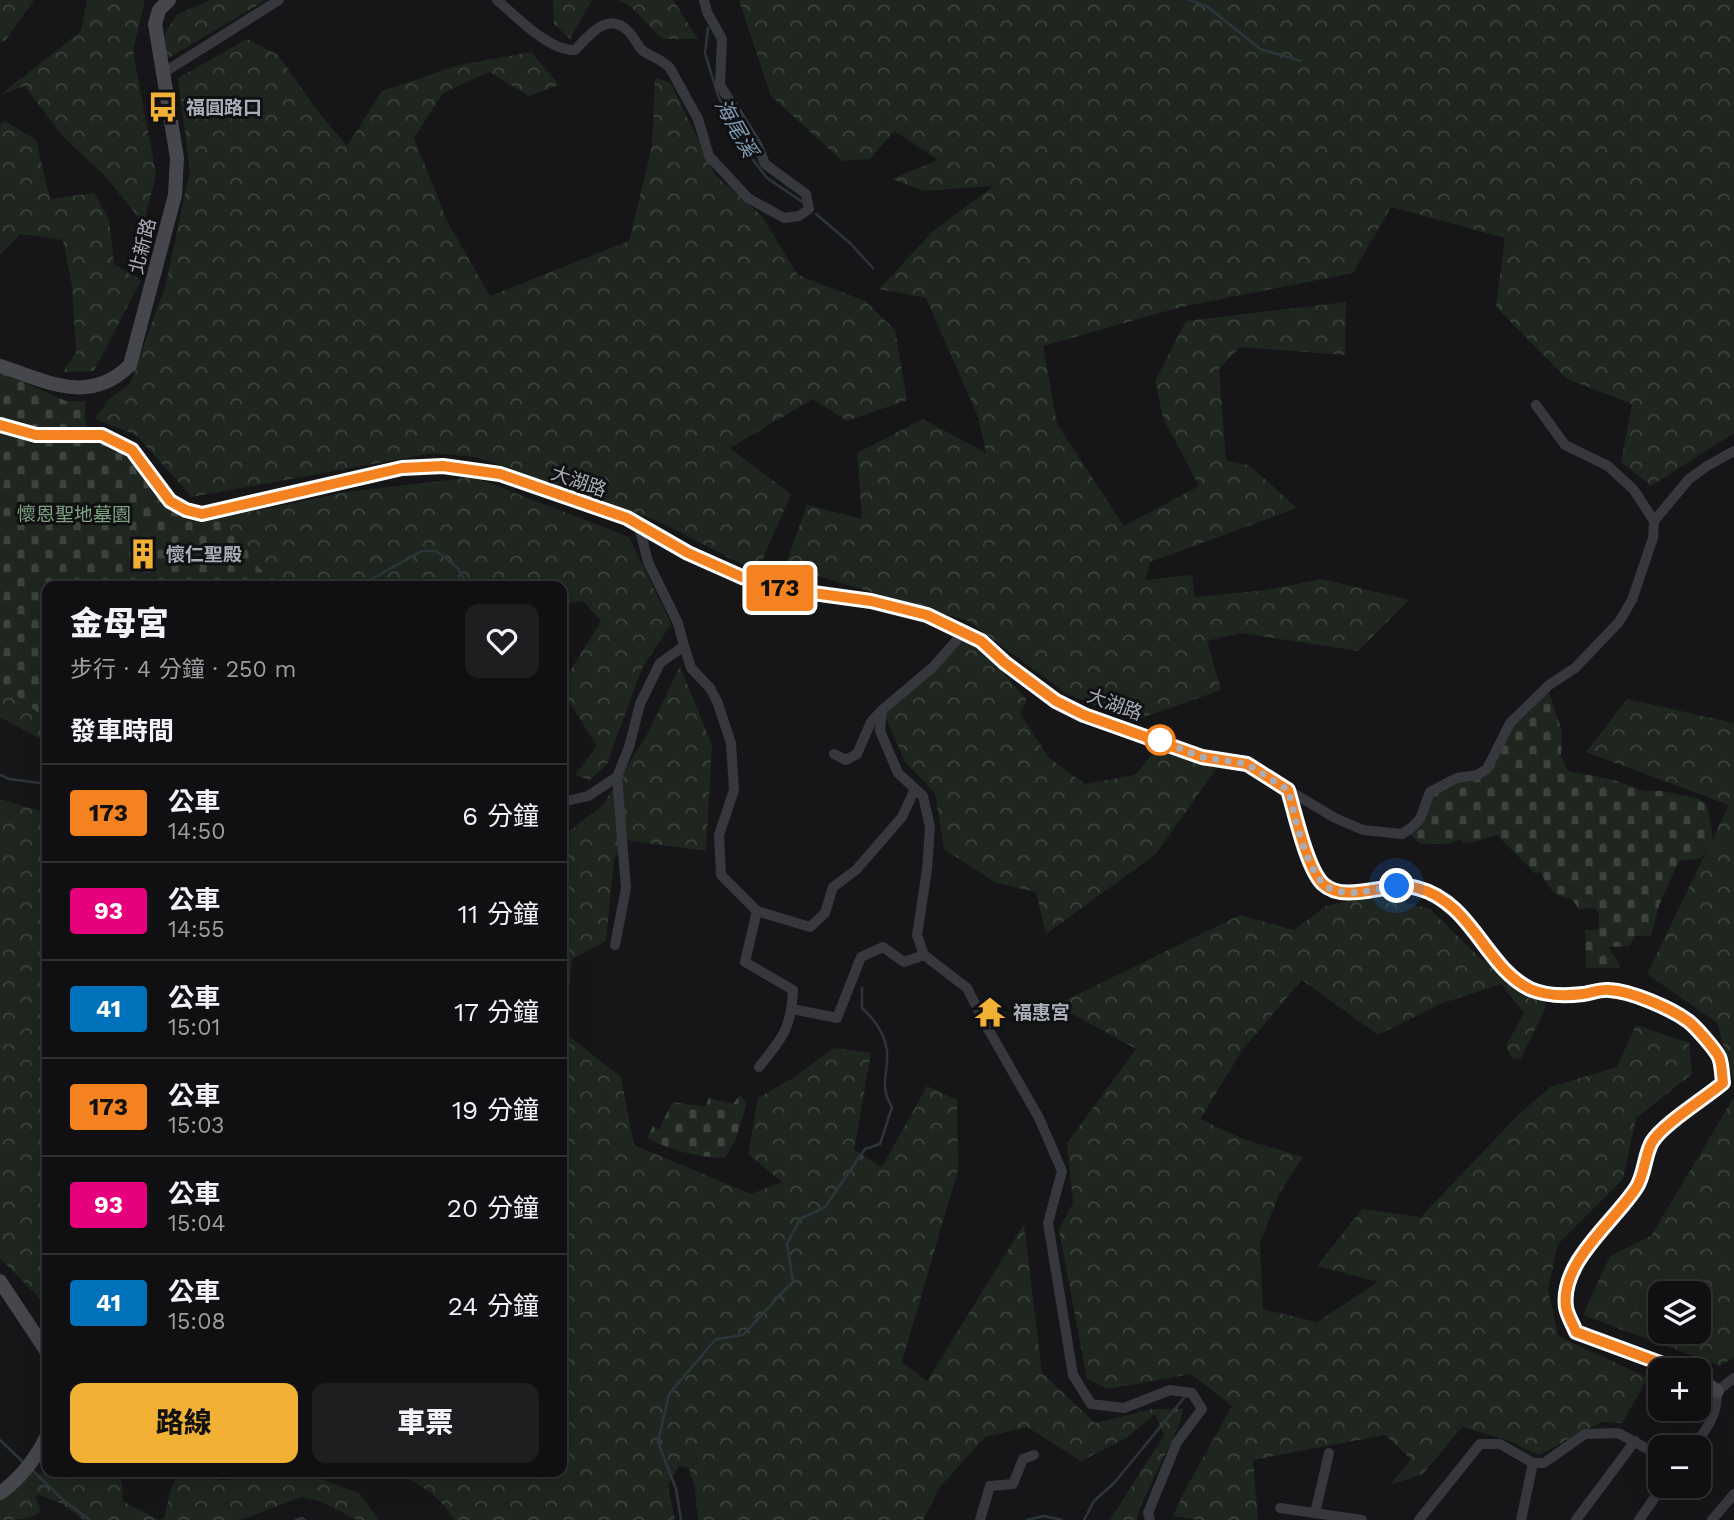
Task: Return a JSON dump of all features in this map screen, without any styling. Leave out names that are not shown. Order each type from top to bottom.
[{"type":"street","name":"北新路","points":[[0,366],[66,388],[93,387],[118,377],[130,365],[176,195],[177,158],[155,24],[159,10],[169,0]]},
{"type":"street","points":[[163,73],[279,0]]},
{"type":"street","points":[[498,0],[535,31],[565,51],[576,50],[593,30],[602,25],[615,25],[627,30],[642,50],[670,68],[698,119],[709,156],[748,198],[783,218],[799,216],[809,209],[806,194],[765,164],[758,146],[720,85],[722,39],[707,12],[704,0]]},
{"type":"street","points":[[1288,790],[1335,818],[1363,830],[1402,834],[1420,819],[1430,792],[1457,778],[1476,775],[1487,769],[1510,723],[1549,685],[1576,668],[1619,622],[1632,600],[1653,538],[1654,521],[1634,490],[1608,466],[1565,445],[1536,405]]},
{"type":"street","name":"大湖路","points":[[0,425],[36,435],[102,435],[132,450],[170,501],[186,510],[202,514],[402,468],[443,466],[500,474],[627,518],[688,553],[742,577],[784,589],[871,601],[927,615],[981,641],[1005,663],[1056,701],[1084,715],[1202,757],[1247,764],[1288,790]]},
{"type":"street","points":[[1654,521],[1689,479],[1734,451]]},
{"type":"street","points":[[639,526],[648,562],[678,623],[691,668],[710,688],[732,743],[734,790],[719,835],[721,875],[757,911],[810,927],[825,914],[834,887],[856,870],[902,817],[915,789]]},
{"type":"street","points":[[834,754],[846,760],[857,754],[870,722],[933,667],[964,632]]},
{"type":"street","points":[[615,945],[626,888],[617,777],[629,747],[640,704],[660,663],[684,646]]},
{"type":"street","points":[[882,710],[880,731],[898,773],[923,796],[930,827],[927,870],[917,935],[924,956],[967,988],[1039,1118],[1062,1171],[1048,1223],[1073,1375],[1091,1404],[1124,1408],[1170,1390],[1192,1393],[1202,1409],[1177,1442],[1148,1513],[1150,1520]]},
{"type":"street","points":[[567,801],[588,796],[617,777]]},
{"type":"street","points":[[1288,790],[1307,855],[1322,883],[1333,890],[1357,892],[1397,886],[1416,887],[1436,895],[1454,907],[1509,973],[1530,989],[1552,995],[1608,990],[1642,998],[1689,1021],[1719,1057],[1723,1083],[1674,1121],[1653,1142],[1637,1187],[1602,1228],[1569,1276],[1566,1307],[1576,1332],[1648,1359]]},
{"type":"street","points":[[757,911],[746,962],[793,990],[792,1009],[785,1035],[760,1067]]},
{"type":"street","points":[[792,1009],[837,1018],[861,957],[883,947],[904,962],[924,956]]},
{"type":"street","points":[[0,1281],[42,1344]]},
{"type":"street","points":[[1702,1435],[1707,1429],[1717,1398],[1734,1378]]},
{"type":"street","points":[[1711,1392],[1717,1398]]},
{"type":"street","points":[[1419,1520],[1480,1444],[1500,1444],[1533,1462],[1544,1463],[1585,1434],[1618,1433],[1648,1448]]},
{"type":"street","points":[[1576,1520],[1635,1441]]},
{"type":"street","points":[[6,1489],[42,1446]]},
{"type":"street","points":[[1315,1513],[1329,1453]]},
{"type":"street","points":[[980,1520],[990,1486],[1013,1484],[1023,1459],[1034,1455]]},
{"type":"street","points":[[1521,1520],[1533,1462]]},
{"type":"street","points":[[1712,1520],[1734,1494]]},
{"type":"street","points":[[1639,1520],[1655,1498]]},
{"type":"street","points":[[1280,1508],[1362,1520]]},
{"type":"green space","points":[[0,0],[34,0],[6,40],[0,43]]},
{"type":"green space","points":[[87,0],[145,0],[133,51],[156,174],[144,224],[103,174],[63,137],[25,86],[0,95],[81,31]]},
{"type":"green space","points":[[210,0],[266,0],[165,60],[163,38],[176,15]]},
{"type":"green space","points":[[553,0],[592,0],[570,39],[554,24]]},
{"type":"green space","points":[[618,0],[673,0],[698,39],[662,39],[631,7]]},
{"type":"green space","points":[[739,0],[1734,0],[1734,433],[1651,486],[1621,462],[1632,404],[1567,379],[1496,307],[1505,238],[1391,207],[1353,273],[1181,307],[1043,346],[1057,424],[1124,526],[1199,486],[1163,418],[1155,381],[1186,321],[1346,302],[1345,355],[1240,347],[1219,369],[1226,461],[1249,465],[1297,508],[1150,562],[1145,580],[1192,575],[1195,597],[1266,590],[1322,579],[1409,600],[1358,651],[1240,633],[1207,641],[1221,690],[1133,721],[1067,694],[968,621],[785,566],[807,505],[862,519],[857,453],[923,419],[986,453],[978,417],[926,298],[879,289],[933,231],[994,186],[923,191],[892,179],[938,160],[894,131],[870,159],[842,161],[771,96]]},
{"type":"green space","points":[[247,39],[278,55],[316,109],[347,146],[382,91],[459,65],[531,52],[559,85],[529,96],[489,72],[443,93],[414,138],[447,221],[490,296],[629,241],[652,146],[655,78],[670,82],[715,175],[762,216],[798,275],[865,301],[895,330],[907,400],[847,421],[813,399],[730,448],[791,494],[757,572],[658,521],[477,457],[433,453],[192,497],[136,435],[95,419],[107,401],[130,383],[165,287],[190,171],[178,78]]},
{"type":"green space","points":[[5,121],[36,140],[50,199],[94,193],[109,219],[114,264],[141,280],[94,371],[63,372],[76,353],[72,286],[63,240],[20,234],[0,255],[0,124]]},
{"type":"green space","name":"懷恩聖地墓園","points":[[0,372],[66,401],[85,401],[86,442],[105,441],[120,448],[173,511],[191,520],[216,519],[243,542],[254,563],[278,581],[42,581],[42,716],[0,682]]},
{"type":"green space","points":[[474,477],[629,537],[671,624],[642,668],[607,764],[590,780],[575,775],[597,746],[567,699],[567,676],[601,621],[583,601],[567,603],[567,581],[277,581],[254,563],[243,542],[216,519],[347,492]]},
{"type":"green space","points":[[965,640],[984,651],[1027,700],[1020,713],[1049,758],[1085,784],[1135,775],[1159,746],[1216,769],[1156,854],[1046,934],[1036,892],[996,883],[944,849],[935,793],[905,762],[884,713]]},
{"type":"green space","points":[[680,666],[712,745],[706,851],[625,840],[614,859],[606,941],[572,959],[567,1012],[567,833],[603,805],[648,733]]},
{"type":"green space","points":[[0,682],[42,716],[42,740],[0,717]]},
{"type":"green space","points":[[1549,692],[1562,732],[1561,756],[1568,771],[1614,780],[1644,791],[1662,791],[1699,799],[1707,806],[1712,845],[1701,858],[1679,861],[1659,905],[1651,936],[1635,936],[1630,946],[1608,947],[1620,968],[1586,968],[1585,930],[1596,930],[1599,926],[1599,913],[1594,908],[1579,909],[1572,899],[1556,894],[1540,872],[1536,874],[1497,835],[1474,842],[1463,843],[1461,839],[1448,844],[1420,844],[1409,833],[1435,795],[1452,784],[1478,779],[1518,721]]},
{"type":"green space","points":[[1627,699],[1734,723],[1734,1081],[1717,1023],[1647,974],[1729,805],[1586,752]]},
{"type":"green space","points":[[0,799],[42,812],[42,1301],[0,1258]]},
{"type":"green space","points":[[1376,895],[1430,909],[1480,958],[1547,1005],[1521,1058],[1512,1059],[1506,1046],[1524,1013],[1501,984],[1440,1004],[1378,1035],[1302,980],[1243,1049],[1200,1119],[1243,1139],[1303,1157],[1280,1192],[1260,1243],[1263,1309],[1317,1322],[1378,1282],[1317,1266],[1362,1209],[1421,1217],[1518,1115],[1550,1087],[1617,1067],[1636,1025],[1689,1043],[1692,1074],[1636,1118],[1623,1179],[1558,1244],[1548,1290],[1558,1336],[1648,1378],[1622,1423],[1601,1422],[1539,1455],[1507,1440],[1462,1427],[1423,1474],[1390,1485],[1411,1459],[1385,1435],[1253,1460],[1258,1520],[1199,1520],[1173,1516],[1232,1406],[1191,1374],[1108,1389],[1087,1379],[1059,1230],[1073,1203],[1067,1143],[1136,1049],[1056,1005],[1240,915],[1294,930],[1326,906]]},
{"type":"green space","points":[[567,1035],[621,1077],[634,1145],[751,1194],[782,1182],[748,1154],[758,1098],[793,1078],[834,1048],[871,1053],[854,1150],[882,1167],[927,1086],[957,1100],[958,1170],[902,1362],[927,1381],[1024,1224],[1042,1373],[1095,1423],[1153,1409],[1183,1409],[1180,1423],[1140,1507],[1137,1520],[1110,1520],[1164,1435],[1155,1414],[1126,1438],[1081,1461],[1027,1427],[985,1437],[940,1487],[923,1520],[698,1520],[695,1489],[689,1468],[679,1466],[668,1486],[675,1520],[454,1520],[428,1491],[404,1477],[567,1477]]},
{"type":"green space","points":[[740,1095],[747,1103],[735,1141],[725,1158],[685,1152],[647,1138],[653,1126],[659,1130],[672,1102],[705,1107],[709,1098],[733,1104]]},
{"type":"green space","points":[[1734,1097],[1734,1357],[1720,1366],[1711,1363],[1711,1358],[1699,1358],[1661,1344],[1711,1344],[1711,1281],[1648,1281],[1648,1339],[1583,1315],[1610,1256],[1651,1236]]},
{"type":"green space","points":[[42,1473],[42,1477],[120,1477],[122,1501],[159,1520],[84,1520],[62,1504],[39,1495],[36,1497],[40,1508],[36,1515],[0,1520],[0,1498],[26,1475]]},
{"type":"green space","points":[[177,1477],[229,1480],[232,1477],[315,1477],[359,1493],[379,1520],[357,1520],[322,1502],[302,1497],[240,1520],[159,1520],[164,1518]]},
{"type":"waterway","points":[[1189,0],[1208,7],[1260,49],[1301,61]]},
{"type":"waterway","name":"海尾溪","points":[[708,28],[705,53],[718,96],[747,152],[767,178],[804,203]]},
{"type":"waterway","name":"海尾溪","points":[[816,214],[851,244],[873,268]]},
{"type":"waterway","points":[[368,581],[422,551],[436,551],[458,568],[464,581]]},
{"type":"waterway","points":[[0,775],[9,779],[42,783]]},
{"type":"waterway","points":[[681,1520],[676,1489],[658,1442],[669,1394],[716,1339],[743,1335],[793,1281],[787,1244],[800,1219],[825,1207],[865,1149],[880,1144],[892,1107],[885,1086],[887,1051],[878,1027],[862,1008],[862,988]]},
{"type":"waterway","points":[[1084,1520],[1094,1501],[1114,1483],[1184,1398]]},
{"type":"waterway","points":[[0,1440],[24,1463]]},
{"type":"waterway","points":[[32,1470],[64,1501],[90,1520]]},
{"type":"waterway","points":[[1027,1520],[1044,1516],[1062,1520]]},
{"type":"waterway","points":[[296,1520],[305,1520]]},
{"type":"bus line","name":"173","points":[[0,425],[36,435],[102,435],[132,450],[170,501],[186,510],[202,514],[402,468],[443,466],[500,474],[627,518],[688,553],[742,577],[784,589],[871,601],[927,615],[981,641],[1005,663],[1056,701],[1084,715],[1202,757],[1247,764],[1288,790],[1307,855],[1322,883],[1333,890],[1357,892],[1397,886],[1416,887],[1436,895],[1454,907],[1509,973],[1530,989],[1552,995],[1608,990],[1642,998],[1689,1021],[1719,1057],[1723,1083],[1674,1121],[1653,1142],[1637,1187],[1602,1228],[1569,1276],[1566,1307],[1576,1332],[1648,1359]]},
{"type":"place","name":"福圓路口","points":[[163,107]]},
{"type":"place","name":"懷仁聖殿","points":[[143,554]]},
{"type":"place","name":"福惠宮","points":[[990,1012]]},
{"type":"route","points":[[1160,740],[1202,757],[1247,764],[1288,790],[1307,855],[1322,883],[1333,890],[1357,892],[1397,886]]}]
